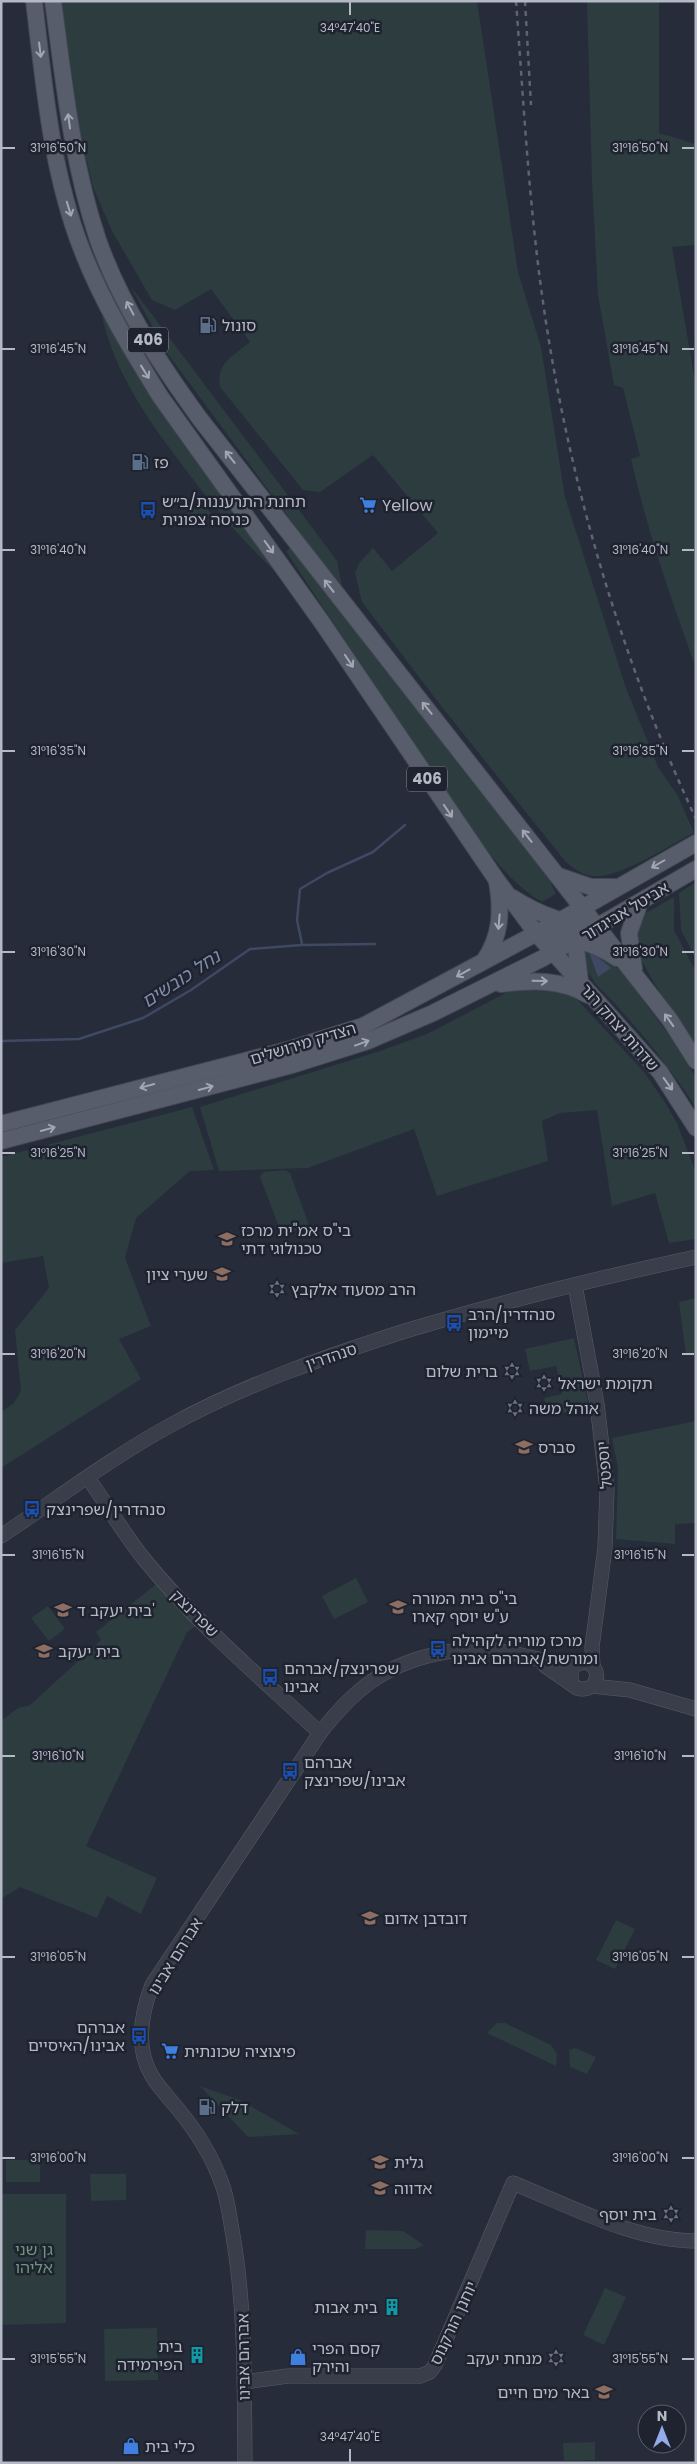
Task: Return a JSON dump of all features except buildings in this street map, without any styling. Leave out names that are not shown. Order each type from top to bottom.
[{"type":"main road","name":"406","points":[[34,1],[54,148],[62,188],[81,248],[114,320],[160,396],[322,621],[496,879],[536,933]]},
{"type":"main road","name":"406","points":[[53,1],[72,145],[81,183],[99,242],[131,312],[176,386],[200,419],[670,1020],[696,1061]]},
{"type":"main road","name":"אביטל אביגדור","points":[[583,908],[696,843]]},
{"type":"main road","name":"אביטל אביגדור","points":[[553,952],[578,932],[598,927],[696,869]]},
{"type":"main road","points":[[553,952],[559,927],[560,878],[591,887],[620,886]]},
{"type":"main road","points":[[484,961],[494,945],[499,929],[499,900],[496,879]]},
{"type":"main road","points":[[508,896],[531,908],[559,927],[578,932],[631,970]]},
{"type":"main road","points":[[631,970],[629,933],[640,902]]},
{"type":"main road","points":[[536,933],[559,927],[583,908]]},
{"type":"main road","points":[[580,981],[578,932],[583,908]]},
{"type":"main road","name":"הצדיק מירושלים","points":[[1,1124],[330,1038],[388,1014],[536,933]]},
{"type":"main road","name":"שדרות יצחק רגר","points":[[536,933],[660,1072],[696,1128]]},
{"type":"main road","name":"הצדיק מירושלים","points":[[1,1141],[334,1052],[402,1027],[491,985],[553,952]]},
{"type":"main road","points":[[491,985],[549,981],[573,988],[598,1001]]},
{"type":"street","name":"סנהדרין","points":[[1,1536],[170,1426],[276,1376],[319,1359],[460,1314],[513,1299],[696,1257]]},
{"type":"street","name":"יוספטל","points":[[575,1285],[597,1404],[607,1489],[605,1548],[592,1647],[595,1668]]},
{"type":"street","name":"שפרינצק","points":[[88,1478],[142,1557],[177,1597],[253,1672],[320,1733]]},
{"type":"street","points":[[592,1647],[570,1673],[572,1682],[581,1689],[592,1686],[630,1690]]},
{"type":"street","name":"אברהם אבינו","points":[[245,2463],[241,2289],[223,2186],[208,2151],[198,2135],[152,2076],[144,2053],[142,2024],[152,1985],[320,1733],[338,1710],[378,1675],[420,1658],[465,1649],[481,1649],[576,1664]]},
{"type":"street","name":"אברהם אבינו","points":[[535,1659],[572,1682]]},
{"type":"street","points":[[576,1664],[586,1662],[612,1682],[630,1690],[696,1709]]},
{"type":"street","points":[[592,1686],[597,1679],[595,1668]]},
{"type":"street","name":"יוחנן הורקנוס","points":[[244,2382],[288,2376],[420,2376],[430,2372],[453,2326],[513,2183],[626,2230],[663,2240],[696,2241]]},
{"type":"green space","points":[[61,1],[477,1],[518,272],[541,347],[565,497],[626,688],[658,767],[678,796],[694,833],[615,873],[592,876],[575,869],[565,861],[438,702],[362,602],[355,573],[360,562],[373,548],[392,571],[438,533],[373,455],[320,492],[303,490],[220,387],[219,379],[223,366],[250,342],[211,289],[175,310],[152,300],[112,231],[93,187],[80,131]]},
{"type":"green space","points":[[587,1],[659,1],[659,133],[696,144],[696,245],[672,247],[696,387],[696,668],[660,564],[637,486],[631,459],[640,456],[623,388],[614,385],[598,295],[592,182]]},
{"type":"green space","points":[[129,284],[337,561],[343,591],[167,353]]},
{"type":"green space","points":[[101,312],[166,418],[280,576],[253,550],[215,507],[155,427],[132,391],[113,353]]},
{"type":"green space","points":[[200,501],[214,516],[170,521],[188,513]]},
{"type":"green space","points":[[290,548],[404,688],[548,877],[556,894],[542,902],[510,877],[496,861],[470,827],[286,551]]},
{"type":"green space","points":[[696,882],[696,959],[681,930],[679,893]]},
{"type":"green space","points":[[674,897],[674,930],[696,972],[696,1046],[660,993],[640,958],[634,930],[644,914]]},
{"type":"green space","points":[[581,946],[596,950],[621,971],[675,1043],[696,1078],[696,1108],[649,1043],[595,983],[588,972]]},
{"type":"green space","points":[[525,983],[574,996],[644,1072],[664,1101],[677,1123],[696,1173],[696,1239],[669,1243],[655,1193],[612,1206],[597,1110],[560,1113],[542,1121],[548,1161],[437,1196],[414,1129],[308,1168],[219,1171],[200,1107],[377,1052],[427,1034]]},
{"type":"green space","points":[[192,1107],[214,1170],[190,1171],[136,1218],[125,1258],[151,1326],[119,1339],[141,1379],[1,1468],[1,1412],[14,1403],[21,1391],[15,1330],[49,1288],[43,1256],[1,1263],[1,1157]]},
{"type":"green space","points":[[285,1170],[290,1173],[309,1225],[282,1235],[260,1177],[263,1172]]},
{"type":"green space","points":[[696,1298],[696,1354],[686,1355],[679,1302]]},
{"type":"green space","points":[[574,1338],[589,1407],[548,1416],[544,1398],[562,1394],[556,1366],[530,1371],[525,1349]]},
{"type":"green space","points":[[696,1421],[696,1523],[675,1524],[675,1544],[616,1539],[618,1468],[612,1438]]},
{"type":"green space","points":[[356,1578],[368,1602],[334,1619],[322,1596]]},
{"type":"green space","points":[[160,1581],[201,1623],[187,1632],[86,1846],[157,1878],[141,1914],[107,1896],[97,1918],[20,1887],[1,1899],[1,1721],[18,1708],[30,1705],[101,1640],[96,1632]]},
{"type":"green space","points":[[48,1606],[65,1629],[49,1641],[31,1618]]},
{"type":"green space","points":[[616,1920],[635,1929],[615,1969],[596,1960]]},
{"type":"green space","points":[[497,2023],[505,2023],[551,2045],[557,2054],[556,2066],[487,2033]]},
{"type":"green space","points":[[575,2048],[596,2057],[587,2074],[570,2067],[569,2050]]},
{"type":"green space","points":[[200,2086],[240,2100],[299,2134],[248,2137]]},
{"type":"green space","points":[[6,2160],[40,2160],[40,2182],[6,2182]]},
{"type":"green space","points":[[90,2174],[126,2174],[126,2200],[91,2201]]},
{"type":"green space","name":"גן שני אליהו","points":[[1,2194],[66,2194],[66,2323],[1,2325]]},
{"type":"green space","points":[[366,2230],[403,2231],[424,2245],[416,2249],[365,2249]]},
{"type":"green space","points":[[605,2288],[626,2297],[604,2345],[583,2335]]},
{"type":"green space","points":[[157,2328],[158,2380],[105,2381],[104,2329]]},
{"type":"green space","points":[[595,2442],[595,2460],[564,2461],[563,2443]]},
{"type":"water","points":[[588,949],[611,968],[598,977]]},
{"type":"waterway","points":[[302,944],[297,920],[300,889],[327,873],[373,852],[405,825]]},
{"type":"waterway","name":"נחל כובשים","points":[[1,1041],[79,1039],[143,1018],[191,990],[250,949],[302,945],[375,944]]},
{"type":"railway","points":[[516,1],[532,211],[550,349],[563,418],[597,556],[618,623],[642,690],[696,819]]},
{"type":"railway","points":[[525,1],[531,105]]},
{"type":"place","name":"סונול","points":[[208,325]]},
{"type":"place","name":"פז","points":[[140,462]]},
{"type":"place","name":"Yellow","points":[[368,505]]},
{"type":"place","name":"תחנת התרעננות/ב״ש כניסה צפונית","points":[[148,510]]},
{"type":"place","name":"בי\"ס אמ\"ית מרכז טכנולוגי דתי","points":[[227,1239]]},
{"type":"place","name":"שערי ציון","points":[[222,1274]]},
{"type":"place","name":"הרב מסעוד אלקבץ","points":[[277,1289]]},
{"type":"place","name":"סנהדרין/הרב מיימון","points":[[454,1323]]},
{"type":"place","name":"ברית שלום","points":[[512,1371]]},
{"type":"place","name":"תקומת ישראל","points":[[544,1383]]},
{"type":"place","name":"אוהל משה","points":[[515,1408]]},
{"type":"place","name":"סברס","points":[[524,1447]]},
{"type":"place","name":"סנהדרין/שפרינצק","points":[[32,1509]]},
{"type":"place","name":"בי\"ס בית המורה ע\"ש יוסף קארו","points":[[398,1607]]},
{"type":"place","name":"בית יעקב ד'","points":[[63,1610]]},
{"type":"place","name":"מרכז מוריה לקהילה ומורשת/אברהם אבינו","points":[[438,1649]]},
{"type":"place","name":"בית יעקב","points":[[44,1651]]},
{"type":"place","name":"שפרינצק/אברהם אבינו","points":[[270,1677]]},
{"type":"place","name":"אברהם אבינו/שפרינצק","points":[[290,1771]]},
{"type":"place","name":"דובדבן אדום","points":[[370,1918]]},
{"type":"place","name":"אברהם אבינו/האיסיים","points":[[139,2036]]},
{"type":"place","name":"פיצוציה שכונתית","points":[[170,2051]]},
{"type":"place","name":"דלק","points":[[207,2107]]},
{"type":"place","name":"גלית","points":[[380,2162]]},
{"type":"place","name":"אדווה","points":[[380,2188]]},
{"type":"place","name":"בית יוסף","points":[[671,2214]]},
{"type":"place","name":"בית אבות","points":[[392,2307]]},
{"type":"place","name":"בית הפירמידה","points":[[197,2355]]},
{"type":"place","name":"קסם הפרי והירק","points":[[298,2357]]},
{"type":"place","name":"מנחת יעקב","points":[[556,2358]]},
{"type":"place","name":"באר מים חיים","points":[[604,2392]]},
{"type":"place","name":"כלי בית","points":[[131,2446]]}]
